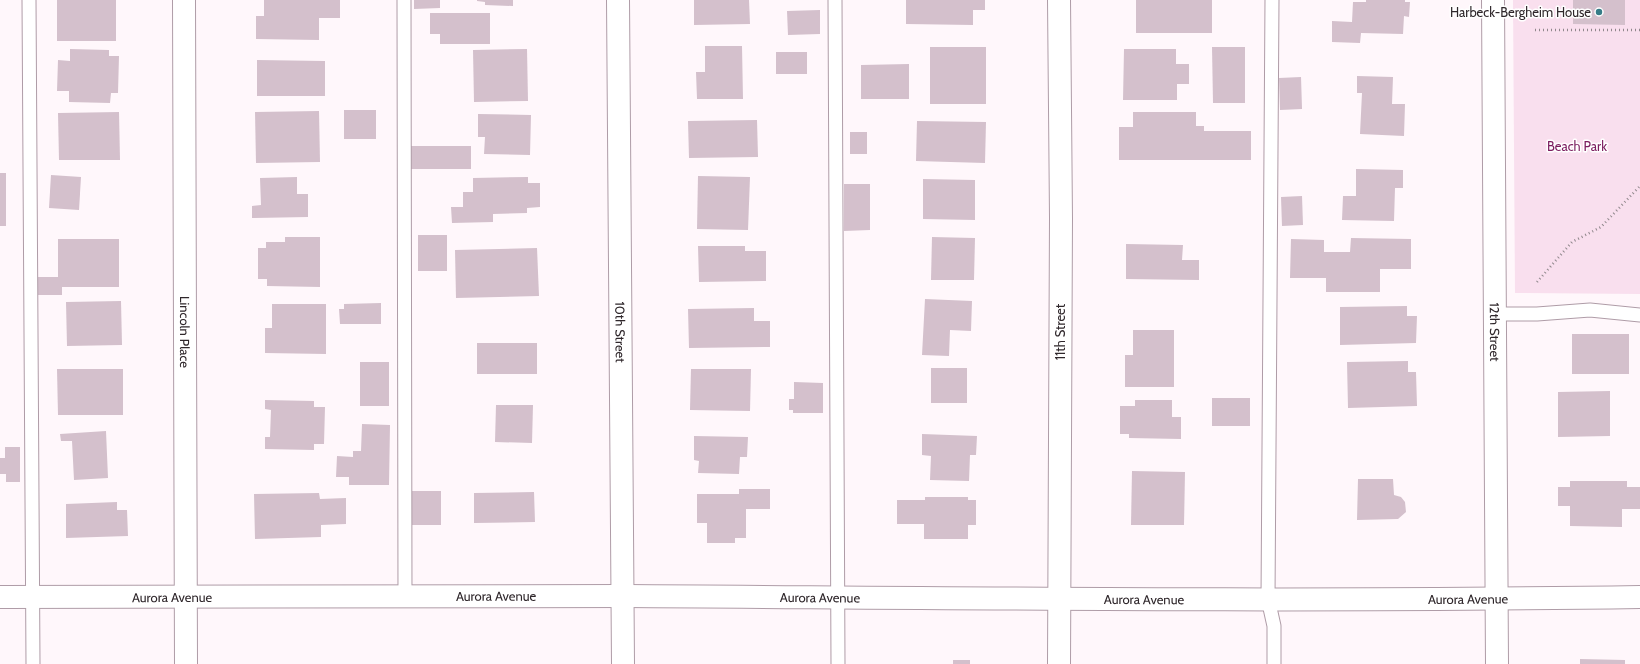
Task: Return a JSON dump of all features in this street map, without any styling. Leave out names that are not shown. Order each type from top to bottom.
[{"type":"street","name":"Lincoln Place","points":[[184,0],[186,664]]},
{"type":"street","name":"10th Street","points":[[618,0],[623,664]]},
{"type":"street","name":"11th Street","points":[[1059,0],[1061,226],[1059,664]]},
{"type":"street","name":"12th Street","points":[[1493,0],[1497,664]]},
{"type":"street","name":"Aurora Avenue","points":[[0,597],[623,596],[838,598],[1496,599],[1640,597]]},
{"type":"lane","points":[[29,0],[32,664]]},
{"type":"lane","points":[[404,0],[405,597]]},
{"type":"lane","points":[[835,0],[838,664]]},
{"type":"lane","points":[[1272,0],[1268,598],[1274,626],[1274,664]]},
{"type":"lane","points":[[1495,314],[1537,314],[1590,310],[1640,315]]},
{"type":"path","points":[[1535,30],[1640,30]]},
{"type":"path","points":[[1537,282],[1572,242],[1601,227],[1640,186]]},
{"type":"green space","name":"Beach Park","points":[[1513,0],[1640,0],[1640,294],[1515,293]]},
{"type":"building","points":[[57,0],[116,0],[116,41],[57,41]]},
{"type":"building","points":[[264,0],[340,0],[340,18],[319,18],[319,40],[256,39],[256,16],[264,16]]},
{"type":"building","points":[[414,0],[440,0],[440,8],[414,9]]},
{"type":"building","points":[[477,0],[513,0],[513,6],[485,5],[485,2]]},
{"type":"building","points":[[694,0],[749,0],[750,24],[694,25]]},
{"type":"building","points":[[906,0],[985,0],[985,10],[973,10],[973,25],[906,24]]},
{"type":"building","points":[[1136,0],[1212,0],[1212,33],[1136,33]]},
{"type":"building","points":[[1366,0],[1405,0],[1405,2],[1410,2],[1409,17],[1404,16],[1403,34],[1361,33],[1360,43],[1332,42],[1332,21],[1352,22],[1353,2],[1366,2]]},
{"type":"building","name":"Harbeck-Bergheim House","points":[[1573,0],[1625,0],[1625,25],[1573,24]]},
{"type":"building","points":[[820,10],[820,34],[788,35],[787,11]]},
{"type":"building","points":[[430,13],[490,13],[490,44],[440,44],[440,34],[430,34]]},
{"type":"building","points":[[705,46],[742,46],[743,99],[697,99],[696,72],[705,72]]},
{"type":"building","points":[[930,47],[986,47],[986,104],[930,104]]},
{"type":"building","points":[[1212,47],[1245,47],[1245,103],[1213,103]]},
{"type":"building","points":[[70,49],[109,50],[109,56],[119,56],[118,93],[111,93],[110,103],[69,102],[69,91],[57,91],[58,60],[70,61]]},
{"type":"building","points":[[527,49],[528,101],[474,102],[473,50]]},
{"type":"building","points":[[1124,49],[1176,49],[1176,64],[1189,64],[1189,84],[1177,84],[1177,100],[1123,100]]},
{"type":"building","points":[[776,52],[807,52],[807,74],[776,74]]},
{"type":"building","points":[[257,60],[325,61],[325,96],[257,96]]},
{"type":"building","points":[[909,64],[909,99],[861,99],[861,65]]},
{"type":"building","points":[[1357,76],[1393,77],[1392,104],[1405,104],[1404,136],[1360,134],[1362,93],[1357,93]]},
{"type":"building","points":[[1301,77],[1302,109],[1280,110],[1279,78]]},
{"type":"building","points":[[344,110],[376,110],[376,139],[344,139]]},
{"type":"building","points":[[319,111],[320,162],[256,163],[255,112]]},
{"type":"building","points":[[119,112],[120,160],[59,160],[58,113]]},
{"type":"building","points":[[1133,112],[1196,112],[1196,126],[1204,126],[1204,131],[1251,131],[1251,160],[1119,160],[1119,127],[1133,127]]},
{"type":"building","points":[[478,114],[531,115],[530,155],[484,154],[485,137],[478,137]]},
{"type":"building","points":[[757,120],[758,157],[689,158],[688,121]]},
{"type":"building","points":[[917,121],[986,122],[985,163],[916,161]]},
{"type":"building","points":[[850,132],[867,132],[867,154],[850,154]]},
{"type":"building","points":[[408,146],[471,146],[471,169],[408,169]]},
{"type":"building","points":[[1356,169],[1403,170],[1403,188],[1395,188],[1394,221],[1342,220],[1343,196],[1356,196]]},
{"type":"building","points":[[0,173],[6,173],[6,226],[0,226]]},
{"type":"building","points":[[51,175],[81,177],[79,210],[49,208]]},
{"type":"building","points":[[698,176],[750,177],[748,230],[697,229]]},
{"type":"building","points":[[297,177],[297,194],[308,194],[308,217],[252,218],[252,206],[261,205],[260,178]]},
{"type":"building","points":[[528,177],[528,183],[540,183],[540,207],[527,208],[527,213],[493,214],[493,222],[452,223],[451,207],[463,207],[463,192],[473,192],[473,178]]},
{"type":"building","points":[[923,179],[975,180],[975,220],[923,219]]},
{"type":"building","points":[[844,184],[870,184],[870,230],[844,231]]},
{"type":"building","points":[[1302,196],[1303,225],[1282,226],[1281,197]]},
{"type":"building","points":[[418,235],[447,235],[447,271],[418,271]]},
{"type":"building","points":[[285,237],[320,237],[320,287],[267,286],[267,279],[258,279],[258,248],[266,248],[266,242],[285,242]]},
{"type":"building","points":[[932,237],[975,238],[974,280],[931,280]]},
{"type":"building","points":[[1351,238],[1411,239],[1411,269],[1380,269],[1380,292],[1326,292],[1326,278],[1290,278],[1291,239],[1324,240],[1324,252],[1350,252]]},
{"type":"building","points":[[58,239],[119,239],[119,287],[62,287],[62,295],[37,295],[38,277],[58,277]]},
{"type":"building","points":[[1126,244],[1183,245],[1182,260],[1199,260],[1199,280],[1126,279]]},
{"type":"building","points":[[698,246],[745,246],[745,251],[766,251],[766,281],[699,282]]},
{"type":"building","points":[[537,248],[539,296],[456,298],[455,250]]},
{"type":"building","points":[[925,299],[972,301],[971,331],[950,330],[949,356],[922,355]]},
{"type":"building","points":[[121,301],[122,345],[67,346],[66,302]]},
{"type":"building","points":[[381,303],[381,324],[340,324],[339,309],[344,309],[344,304]]},
{"type":"building","points":[[272,304],[326,304],[326,354],[265,353],[265,328],[272,328]]},
{"type":"building","points":[[1407,306],[1407,316],[1417,316],[1416,343],[1340,345],[1340,307]]},
{"type":"building","points":[[754,308],[754,321],[770,321],[770,347],[689,348],[688,309]]},
{"type":"building","points":[[1133,330],[1174,330],[1174,387],[1125,387],[1125,355],[1133,355]]},
{"type":"building","points":[[1572,334],[1629,334],[1629,374],[1572,374]]},
{"type":"building","points":[[477,343],[537,343],[537,374],[477,374]]},
{"type":"building","points":[[1408,361],[1408,372],[1416,372],[1417,406],[1348,408],[1347,362]]},
{"type":"building","points":[[360,362],[389,362],[389,406],[360,406]]},
{"type":"building","points":[[931,368],[967,368],[967,403],[931,403]]},
{"type":"building","points":[[57,369],[123,369],[123,415],[58,415]]},
{"type":"building","points":[[691,369],[751,369],[750,411],[690,410]]},
{"type":"building","points":[[794,382],[823,383],[823,413],[793,413],[793,410],[789,410],[789,399],[794,399]]},
{"type":"building","points":[[1610,391],[1610,436],[1558,437],[1558,392]]},
{"type":"building","points":[[1212,398],[1250,398],[1250,426],[1212,426]]},
{"type":"building","points":[[265,400],[314,401],[314,407],[325,407],[324,444],[314,444],[314,450],[265,449],[265,437],[270,437],[271,410],[265,409]]},
{"type":"building","points":[[1135,400],[1172,400],[1172,417],[1181,417],[1181,439],[1129,438],[1129,434],[1120,434],[1120,406],[1135,406]]},
{"type":"building","points":[[496,405],[533,405],[532,443],[495,442]]},
{"type":"building","points":[[362,424],[390,425],[389,485],[349,485],[349,477],[336,477],[337,456],[353,457],[353,451],[361,451]]},
{"type":"building","points":[[106,431],[108,478],[74,480],[72,441],[61,441],[60,434]]},
{"type":"building","points":[[922,434],[977,436],[976,455],[970,455],[969,481],[930,480],[931,456],[922,455]]},
{"type":"building","points":[[694,436],[748,437],[747,457],[740,457],[739,474],[698,473],[699,461],[694,460]]},
{"type":"building","points":[[5,447],[20,447],[20,482],[6,482],[6,474],[0,474],[0,458],[5,458]]},
{"type":"building","points":[[1132,471],[1185,472],[1184,525],[1131,525]]},
{"type":"building","points":[[1358,479],[1393,479],[1394,495],[1401,497],[1405,502],[1406,512],[1398,519],[1357,520]]},
{"type":"building","points":[[1570,481],[1627,481],[1627,487],[1640,487],[1640,509],[1622,509],[1622,527],[1570,526],[1570,506],[1558,506],[1558,487],[1570,487]]},
{"type":"building","points":[[739,489],[770,489],[770,509],[746,509],[746,538],[735,538],[735,543],[707,543],[707,523],[697,523],[697,494],[739,494]]},
{"type":"building","points":[[411,491],[441,491],[441,525],[411,525]]},
{"type":"building","points":[[534,492],[535,522],[474,523],[474,493]]},
{"type":"building","points":[[319,493],[320,499],[346,498],[346,524],[321,525],[321,537],[255,539],[254,494]]},
{"type":"building","points":[[925,497],[968,497],[968,500],[976,500],[976,525],[968,525],[968,539],[924,539],[924,524],[897,524],[897,500],[925,500]]},
{"type":"building","points":[[117,502],[117,510],[127,510],[128,536],[66,538],[66,504]]},
{"type":"building","points":[[1580,659],[1625,660],[1625,664],[1580,664]]},
{"type":"building","points":[[953,660],[970,660],[970,664],[953,664]]},
{"type":"place","name":"Harbeck-Bergheim House","points":[[1599,12]]}]
